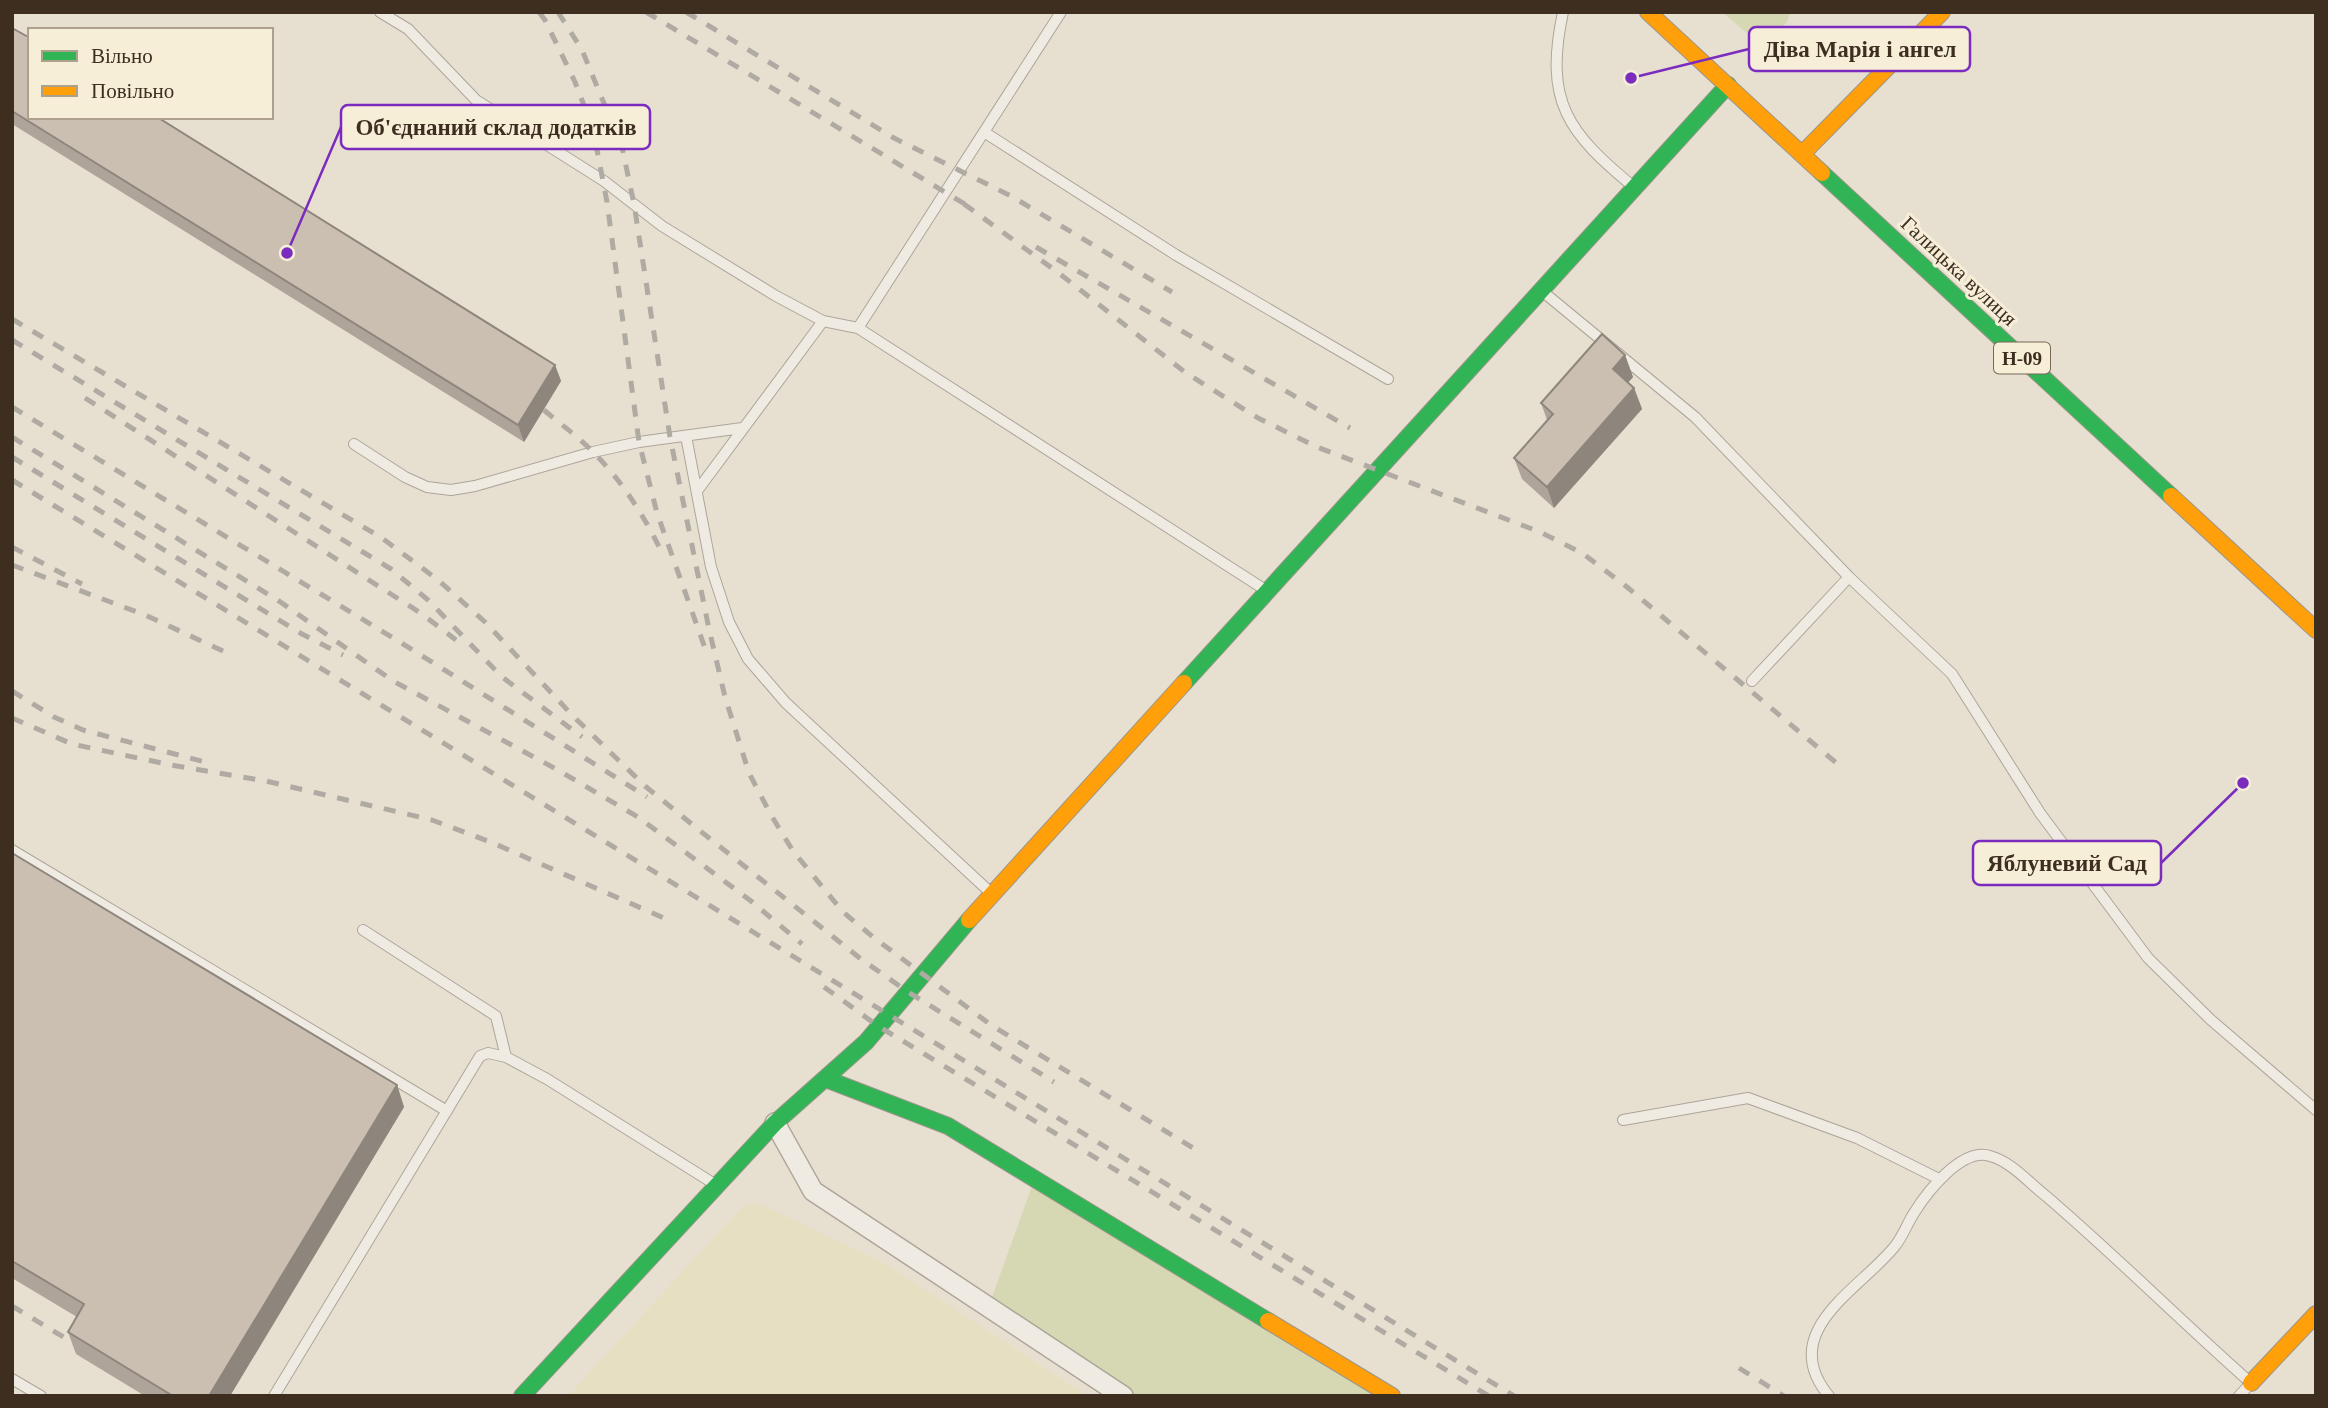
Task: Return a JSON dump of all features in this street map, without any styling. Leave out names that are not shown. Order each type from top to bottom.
[{"type":"street","name":"Н-09","points":[[1648,12],[1728,85]]},
{"type":"street","points":[[1802,154],[1942,12]]},
{"type":"street","points":[[522,1396],[775,1123],[866,1042],[992,894],[1728,85]]},
{"type":"street","name":"Галицька вулиця","points":[[1728,85],[2316,631]]},
{"type":"street","points":[[825,1079],[948,1126],[1392,1396]]},
{"type":"street","points":[[775,1123],[813,1191],[1124,1396]]},
{"type":"street","points":[[2250,1383],[2316,1314]]},
{"type":"lane","points":[[380,12],[408,29],[475,100],[604,181],[662,226],[776,296],[823,321],[858,328],[1267,591]]},
{"type":"lane","points":[[858,328],[1061,12]]},
{"type":"lane","points":[[1563,12],[1557,43],[1557,78],[1563,108],[1586,143],[1635,188]]},
{"type":"lane","points":[[984,132],[1176,255],[1388,379]]},
{"type":"lane","points":[[1542,291],[1695,417],[1849,577],[1952,674],[2040,813],[2148,958],[2211,1020],[2316,1110]]},
{"type":"lane","points":[[697,491],[823,321]]},
{"type":"lane","points":[[354,444],[405,477],[427,487],[451,490],[475,486],[616,447],[742,428]]},
{"type":"lane","points":[[686,436],[711,567],[729,622],[748,659],[786,703],[992,894]]},
{"type":"lane","points":[[1752,681],[1849,577]]},
{"type":"lane","points":[[12,850],[447,1111]]},
{"type":"lane","points":[[363,930],[496,1016],[506,1057]]},
{"type":"lane","points":[[274,1396],[480,1056],[488,1053],[506,1057],[547,1079],[716,1185]]},
{"type":"lane","points":[[1623,1120],[1748,1098],[1857,1138],[1939,1178]]},
{"type":"lane","points":[[1829,1396],[1820,1384],[1812,1356],[1818,1328],[1833,1306],[1876,1268],[1897,1244],[1914,1213],[1939,1178],[1969,1158],[1988,1154],[2006,1163],[2085,1230],[2250,1383],[2239,1396]]},
{"type":"lane","points":[[12,1379],[41,1396]]},
{"type":"shaded area","points":[[758,1203],[884,1263],[1088,1396],[568,1396],[741,1208]]},
{"type":"green space","points":[[1722,12],[1790,12],[1787,22],[1761,45]]},
{"type":"green space","points":[[1035,1178],[1392,1396],[1123,1396],[988,1308]]},
{"type":"building","points":[[12,28],[28,37],[28,119],[160,119],[555,365],[518,425],[12,111]]},
{"type":"building","points":[[1602,334],[1625,355],[1613,369],[1634,388],[1547,487],[1514,458],[1553,414],[1541,403]]},
{"type":"building","points":[[12,853],[397,1085],[209,1396],[173,1396],[68,1332],[84,1304],[12,1261]]},
{"type":"railway","points":[[539,12],[575,82],[593,129],[607,202],[639,442],[657,513],[706,651]]},
{"type":"railway","points":[[558,12],[582,50],[622,147],[634,204],[670,437],[709,629],[725,697],[749,773],[771,815],[793,851],[843,912],[873,937],[991,1025],[1193,1148]]},
{"type":"railway","points":[[646,12],[973,209]]},
{"type":"railway","points":[[686,12],[894,138],[1011,196],[1172,292]]},
{"type":"railway","points":[[964,204],[1060,274],[1186,373],[1258,418],[1317,447],[1540,532],[1582,553],[1627,587],[1840,766]]},
{"type":"railway","points":[[1036,247],[1350,428]]},
{"type":"railway","points":[[12,319],[382,538],[438,580],[485,622],[573,716],[645,786],[699,830],[861,959],[908,992],[1054,1082]]},
{"type":"railway","points":[[12,340],[391,569],[428,600],[502,677],[582,737]]},
{"type":"railway","points":[[85,398],[422,614],[456,640]]},
{"type":"railway","points":[[12,407],[400,642],[647,797]]},
{"type":"railway","points":[[544,410],[588,447],[614,475],[640,513],[662,553]]},
{"type":"railway","points":[[12,437],[279,601],[393,681],[556,769],[638,817],[751,901],[802,944]]},
{"type":"railway","points":[[12,457],[302,634],[343,655]]},
{"type":"railway","points":[[12,480],[1514,1396]]},
{"type":"railway","points":[[12,547],[82,584]]},
{"type":"railway","points":[[12,565],[145,615],[234,656]]},
{"type":"railway","points":[[12,691],[54,717],[83,730],[209,763]]},
{"type":"railway","points":[[12,718],[72,744],[266,781],[432,820],[493,843],[673,922]]},
{"type":"railway","points":[[824,987],[878,1026],[1489,1396]]},
{"type":"railway","points":[[12,1306],[80,1347]]},
{"type":"railway","points":[[1739,1368],[1784,1396]]},
{"type":"traffic: fast","points":[[1184,683],[1728,85]]},
{"type":"traffic: fast","points":[[1822,173],[2171,496]]},
{"type":"traffic: fast","points":[[522,1396],[775,1123],[866,1042],[969,920]]},
{"type":"traffic: fast","points":[[826,1079],[948,1126],[1268,1321]]},
{"type":"traffic: slow","points":[[1648,12],[1822,173]]},
{"type":"traffic: slow","points":[[1802,154],[1942,12]]},
{"type":"traffic: slow","points":[[2171,496],[2316,630]]},
{"type":"traffic: slow","points":[[969,920],[1184,683]]},
{"type":"traffic: slow","points":[[2251,1383],[2316,1314]]},
{"type":"traffic: slow","points":[[1268,1321],[1392,1396]]},
{"type":"place","name":"Діва Марія і ангел","points":[[1631,78]]},
{"type":"place","name":"Об'єднаний склад додатків","points":[[287,253]]},
{"type":"place","name":"Яблуневий Сад","points":[[2243,783]]}]
